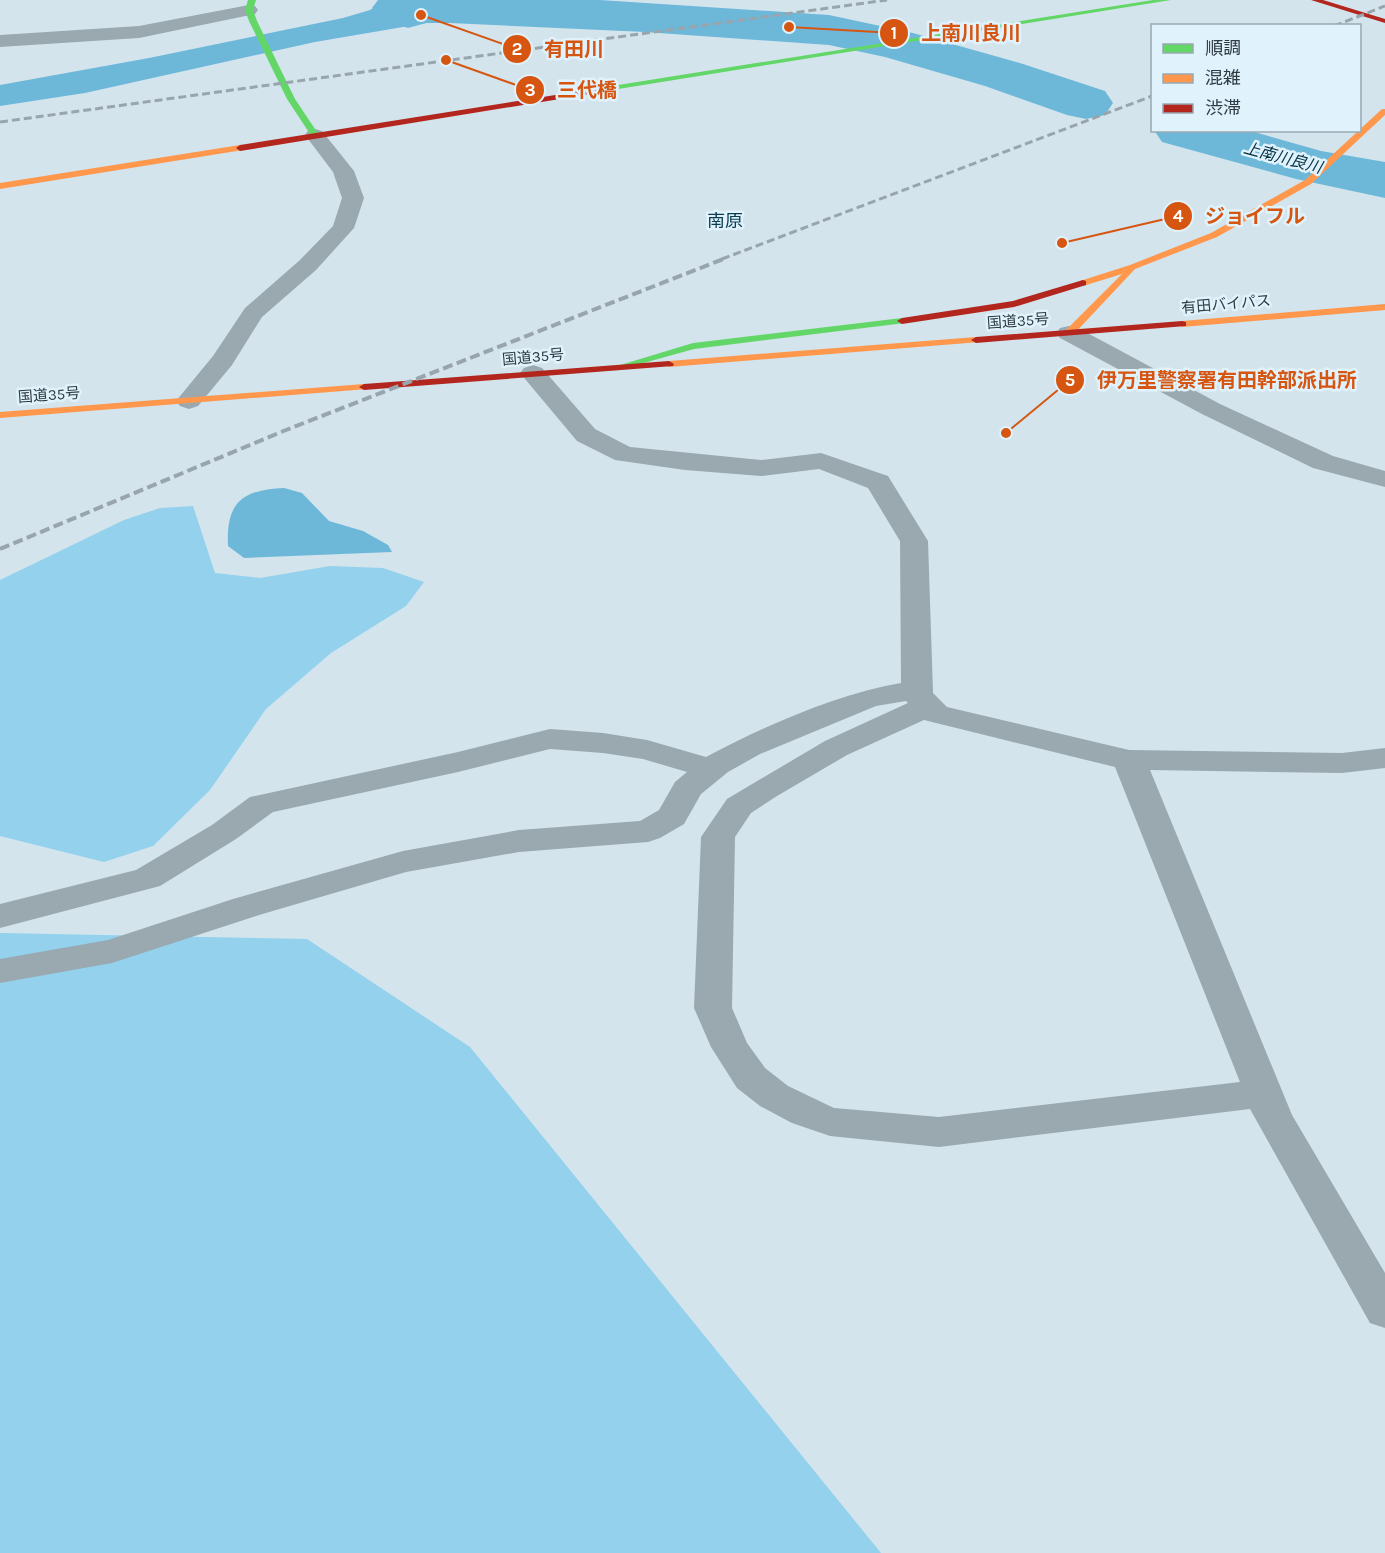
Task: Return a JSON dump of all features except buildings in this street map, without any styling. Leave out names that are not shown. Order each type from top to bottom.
[{"type":"main road","points":[[0,186],[1167,0]]},
{"type":"main road","points":[[1315,0],[1385,21]]},
{"type":"main road","points":[[251,10],[291,99],[315,135]]},
{"type":"main road","points":[[622,366],[693,346],[944,316],[1014,304],[1133,267],[1214,235],[1308,182],[1385,111]]},
{"type":"main road","points":[[1069,333],[1133,267]]},
{"type":"main road","name":"有田バイパス","points":[[1069,333],[1385,307]]},
{"type":"main road","name":"国道35号","points":[[0,415],[1069,333]]},
{"type":"street","points":[[0,41],[139,32],[251,10]]},
{"type":"street","points":[[189,401],[223,360],[253,313],[308,265],[343,228],[352,198],[343,171],[315,135]]},
{"type":"street","points":[[1069,333],[1211,409],[1323,462],[1385,479]]},
{"type":"street","points":[[533,374],[586,435],[624,454],[761,468],[821,461],[878,482],[914,541],[923,698],[936,714],[1129,760],[1342,763],[1385,758]]},
{"type":"street","points":[[0,971],[112,951],[246,907],[403,862],[519,841],[648,831],[672,817],[687,789],[712,769],[749,747],[869,698],[923,698]]},
{"type":"street","points":[[923,698],[739,806],[718,837],[714,1008],[730,1047],[751,1077],[774,1096],[806,1113],[830,1122],[939,1132],[1263,1093]]},
{"type":"street","points":[[0,916],[147,878],[224,832],[262,804],[458,762],[550,739],[603,743],[647,750],[712,769]]},
{"type":"street","points":[[1129,760],[1273,1116],[1385,1311]]},
{"type":"shaded area","points":[[386,0],[497,0],[490,5],[450,19],[315,42],[85,93],[0,106],[0,85],[149,58],[343,18],[370,10]]},
{"type":"shaded area","points":[[284,488],[302,493],[329,521],[363,531],[388,545],[392,552],[244,558],[228,546],[230,519],[240,501],[257,492]]},
{"type":"shaded area","points":[[193,506],[215,573],[260,578],[330,566],[383,568],[424,582],[406,606],[331,653],[266,709],[210,790],[153,846],[104,862],[0,836],[0,580],[124,520],[160,508]]},
{"type":"shaded area","points":[[0,933],[307,939],[470,1047],[881,1553],[0,1553]]},
{"type":"waterway","name":"上南川良川","points":[[408,13],[397,8],[450,8],[645,17],[829,30],[895,44],[1004,75],[1086,103]]},
{"type":"waterway","name":"上南川良川","points":[[1189,132],[1316,167],[1385,180]]},
{"type":"railway","points":[[0,122],[887,0]]},
{"type":"railway","points":[[1339,24],[1385,6]]},
{"type":"railway","points":[[722,259],[1151,96]]},
{"type":"railway","points":[[0,549],[286,430],[726,258]]},
{"type":"traffic: fast","points":[[252,0],[249,10],[253,21],[291,99],[315,135]]},
{"type":"traffic: fast","points":[[612,88],[1167,0]]},
{"type":"traffic: fast","points":[[622,366],[693,346],[902,321]]},
{"type":"traffic: slow","points":[[1083,283],[1133,267],[1214,235],[1308,182],[1385,111]]},
{"type":"traffic: slow","points":[[0,186],[240,148]]},
{"type":"traffic: slow","points":[[1069,333],[1131,270]]},
{"type":"traffic: slow","points":[[1182,324],[1385,307]]},
{"type":"traffic: slow","points":[[669,364],[976,340]]},
{"type":"traffic: slow","points":[[0,415],[364,387]]},
{"type":"traffic: jam","points":[[1315,0],[1385,21]]},
{"type":"traffic: jam","points":[[240,148],[612,88]]},
{"type":"traffic: jam","points":[[902,321],[1014,304],[1083,283]]},
{"type":"traffic: jam","points":[[976,340],[1182,324]]},
{"type":"traffic: jam","points":[[364,387],[669,364]]},
{"type":"place","name":"有田川","points":[[421,15]]},
{"type":"place","name":"上南川良川","points":[[789,27]]},
{"type":"place","name":"三代橋","points":[[446,60]]},
{"type":"place","name":"ジョイフル","points":[[1062,243]]},
{"type":"place","name":"伊万里警察署有田幹部派出所","points":[[1006,433]]},
{"type":"district","name":"南原","points":[[725,221]]}]
